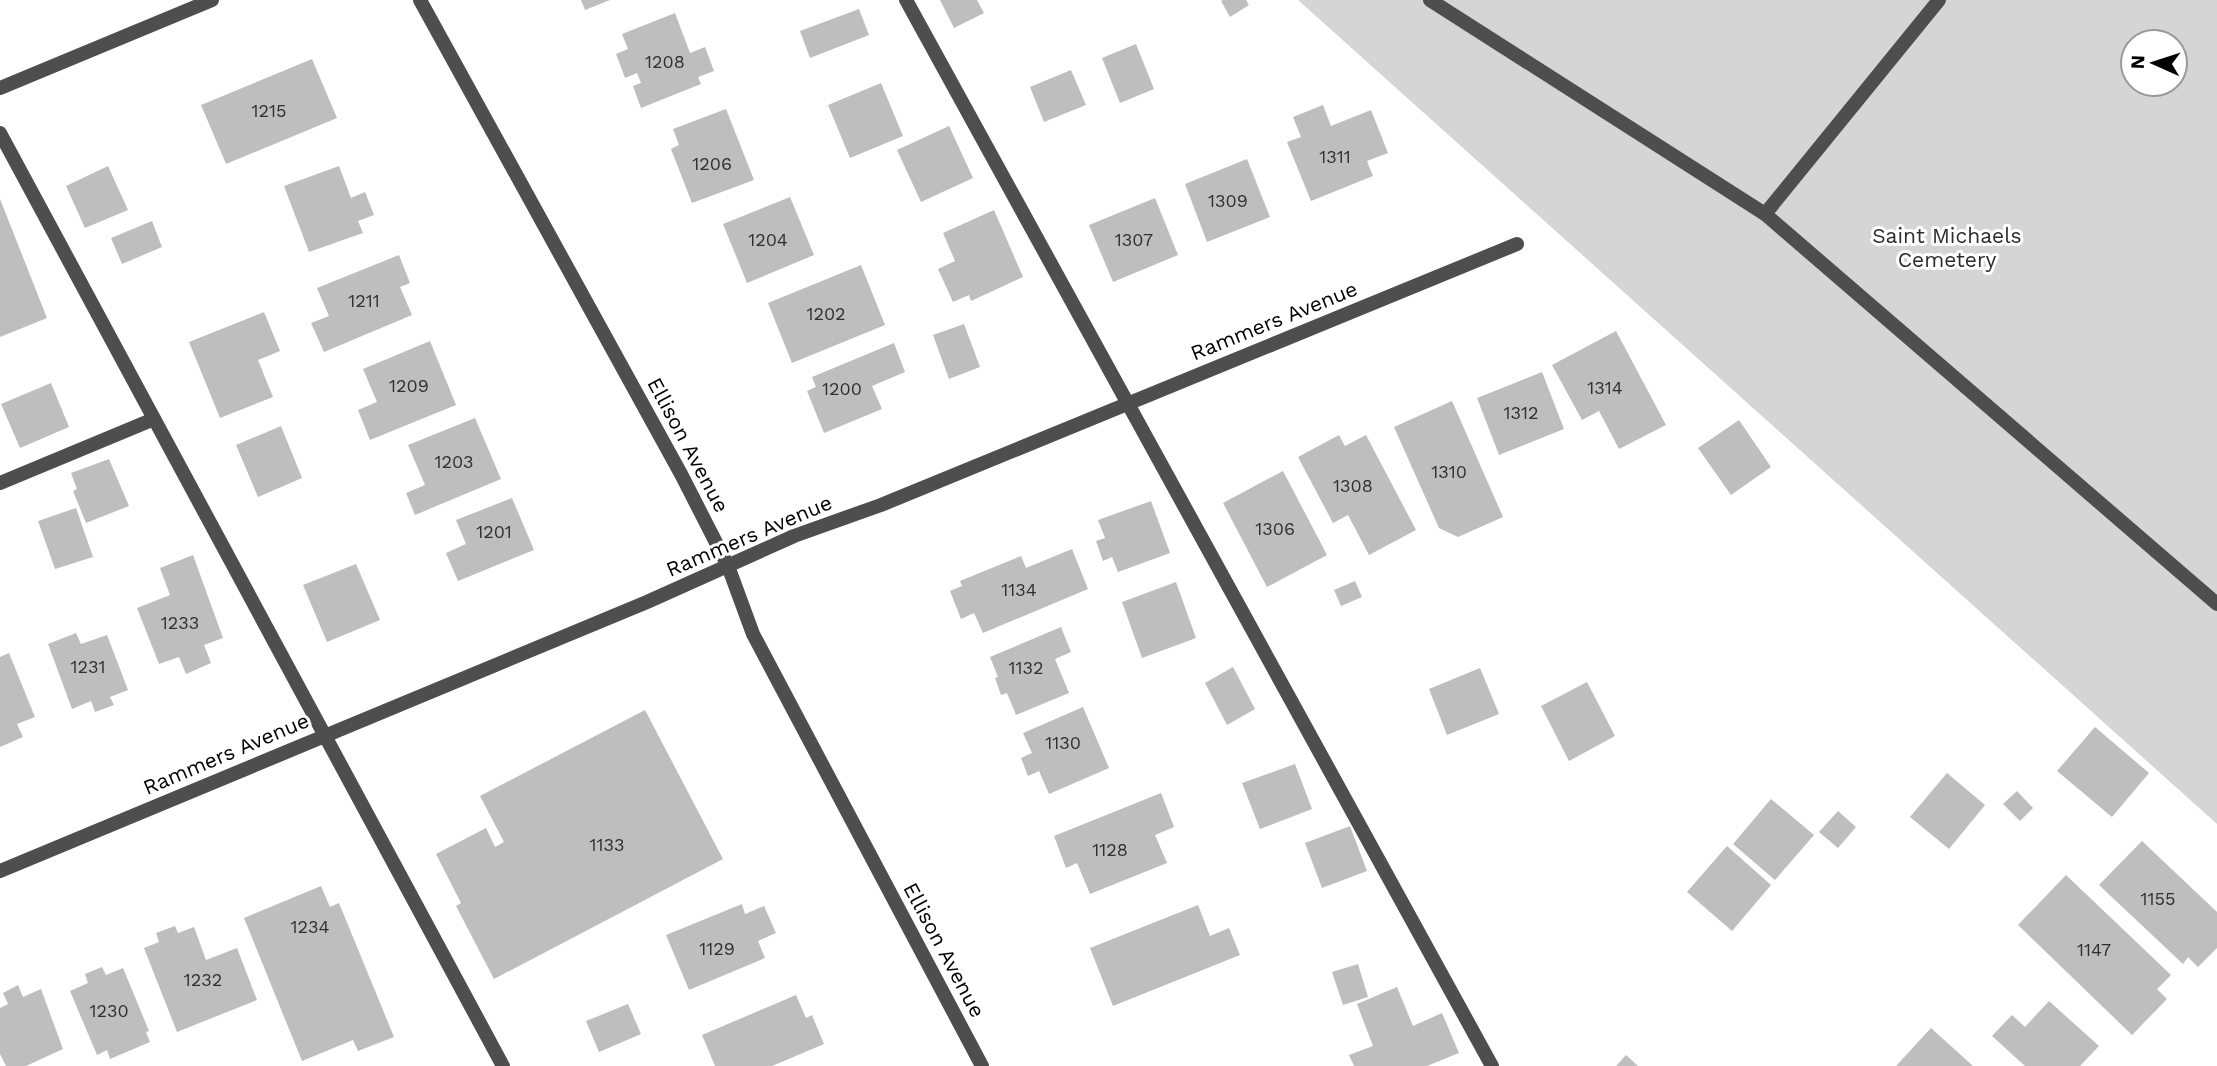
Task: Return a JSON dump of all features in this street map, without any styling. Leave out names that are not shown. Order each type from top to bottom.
[{"type":"street","points":[[0,88],[212,0]]},
{"type":"street","name":"Ellison Avenue","points":[[420,0],[681,474],[728,566],[754,634],[982,1066]]},
{"type":"street","points":[[906,0],[1492,1066]]},
{"type":"street","points":[[1430,0],[1765,214],[2217,604]]},
{"type":"street","points":[[1765,214],[1939,0]]},
{"type":"street","points":[[0,133],[503,1066]]},
{"type":"street","name":"Rammers Avenue","points":[[0,871],[635,607],[794,536],[881,505],[1517,244]]},
{"type":"street","points":[[0,483],[153,419]]},
{"type":"green space","name":"Saint Michaels Cemetery","points":[[1298,0],[2217,0],[2217,824]]},
{"type":"building","points":[[581,0],[610,0],[585,10]]},
{"type":"building","points":[[940,0],[977,0],[984,13],[954,28]]},
{"type":"building","points":[[1246,0],[1249,5],[1230,17],[1221,1]]},
{"type":"building","points":[[859,9],[869,35],[810,58],[800,31]]},
{"type":"building","points":[[675,13],[690,53],[705,47],[714,71],[698,77],[701,84],[641,108],[633,86],[641,83],[637,73],[625,78],[616,54],[628,49],[622,34]]},
{"type":"building","points":[[1136,44],[1154,89],[1120,103],[1102,58]]},
{"type":"building","points":[[312,59],[337,118],[226,164],[201,105]]},
{"type":"building","points":[[1071,70],[1086,105],[1044,122],[1030,87]]},
{"type":"building","points":[[881,83],[903,136],[850,158],[828,105]]},
{"type":"building","points":[[1323,105],[1331,126],[1371,110],[1388,153],[1367,161],[1373,176],[1311,201],[1287,142],[1301,137],[1293,117]]},
{"type":"building","points":[[726,109],[754,180],[692,203],[671,149],[679,145],[673,129]]},
{"type":"building","points":[[949,126],[973,178],[921,202],[897,150]]},
{"type":"building","points":[[1247,159],[1270,217],[1207,242],[1185,184]]},
{"type":"building","points":[[108,166],[128,210],[85,228],[66,186]]},
{"type":"building","points":[[339,166],[351,198],[365,192],[374,215],[358,221],[363,233],[309,252],[284,186]]},
{"type":"building","points":[[790,197],[814,255],[747,283],[723,224]]},
{"type":"building","points":[[1155,198],[1178,255],[1113,282],[1089,225]]},
{"type":"building","points":[[0,199],[47,318],[0,337]]},
{"type":"building","points":[[994,210],[1023,277],[971,301],[969,295],[953,302],[938,269],[955,261],[943,233]]},
{"type":"building","points":[[152,221],[162,247],[122,264],[111,238]]},
{"type":"building","points":[[399,255],[410,283],[400,287],[412,315],[324,352],[311,323],[329,316],[317,288]]},
{"type":"building","points":[[861,265],[885,325],[792,363],[768,303]]},
{"type":"building","points":[[264,312],[280,351],[258,360],[273,397],[220,418],[189,342]]},
{"type":"building","points":[[964,324],[980,367],[949,379],[933,335]]},
{"type":"building","points":[[1616,331],[1666,425],[1619,449],[1599,411],[1582,420],[1552,365]]},
{"type":"building","points":[[430,341],[456,405],[370,440],[358,410],[377,402],[363,369]]},
{"type":"building","points":[[894,343],[905,372],[872,386],[882,409],[824,433],[807,391],[816,387],[812,377]]},
{"type":"building","points":[[1542,372],[1564,429],[1499,455],[1477,398]]},
{"type":"building","points":[[51,383],[69,427],[20,448],[1,404]]},
{"type":"building","points":[[1452,401],[1503,517],[1458,537],[1439,528],[1394,427]]},
{"type":"building","points":[[475,418],[501,479],[415,515],[406,493],[425,485],[408,445]]},
{"type":"building","points":[[1739,420],[1771,467],[1731,495],[1698,448]]},
{"type":"building","points":[[281,426],[302,478],[258,497],[236,445]]},
{"type":"building","points":[[1339,435],[1345,446],[1366,435],[1416,530],[1369,555],[1348,515],[1333,523],[1298,457]]},
{"type":"building","points":[[109,459],[129,506],[86,523],[73,491],[77,489],[71,473]]},
{"type":"building","points":[[1283,471],[1327,555],[1267,587],[1223,503]]},
{"type":"building","points":[[512,498],[534,550],[458,581],[446,553],[466,544],[456,520]]},
{"type":"building","points":[[1151,501],[1170,553],[1118,572],[1112,557],[1103,561],[1096,541],[1105,538],[1098,520]]},
{"type":"building","points":[[76,508],[93,557],[55,569],[38,521]]},
{"type":"building","points":[[1072,549],[1088,589],[983,633],[974,613],[961,619],[950,591],[962,586],[960,581],[1021,556],[1026,568]]},
{"type":"building","points":[[193,555],[223,638],[204,645],[211,663],[186,674],[179,657],[159,664],[137,608],[170,595],[160,568]]},
{"type":"building","points":[[356,564],[380,620],[327,642],[303,585]]},
{"type":"building","points":[[1355,581],[1362,597],[1341,606],[1334,590]]},
{"type":"building","points":[[1176,582],[1196,638],[1142,658],[1122,602]]},
{"type":"building","points":[[1061,627],[1071,652],[1055,659],[1069,693],[1016,715],[1007,693],[1001,695],[995,678],[998,677],[990,657]]},
{"type":"building","points":[[76,633],[81,644],[107,635],[128,690],[110,697],[114,705],[95,712],[91,701],[72,709],[48,644]]},
{"type":"building","points":[[9,653],[35,717],[17,724],[23,737],[0,747],[0,657]]},
{"type":"building","points":[[1233,667],[1255,709],[1227,725],[1205,683]]},
{"type":"building","points":[[1480,668],[1499,714],[1447,735],[1429,689]]},
{"type":"building","points":[[1587,682],[1615,736],[1569,761],[1541,706]]},
{"type":"building","points":[[1083,707],[1109,768],[1049,794],[1039,771],[1028,776],[1021,758],[1032,753],[1023,733]]},
{"type":"building","points":[[645,710],[723,859],[494,979],[456,906],[461,903],[436,854],[486,828],[495,847],[504,842],[480,796]]},
{"type":"building","points":[[2095,727],[2149,773],[2112,817],[2057,771]]},
{"type":"building","points":[[1295,764],[1312,809],[1260,829],[1242,783]]},
{"type":"building","points":[[1947,773],[1985,805],[1949,849],[1910,817]]},
{"type":"building","points":[[2017,791],[2033,808],[2020,821],[2003,804]]},
{"type":"building","points":[[1161,793],[1174,827],[1155,835],[1167,863],[1090,894],[1077,863],[1066,868],[1054,836]]},
{"type":"building","points":[[1771,799],[1814,835],[1775,880],[1733,844]]},
{"type":"building","points":[[1838,811],[1856,827],[1838,848],[1819,832]]},
{"type":"building","points":[[1350,826],[1367,871],[1322,888],[1305,843]]},
{"type":"building","points":[[2142,841],[2217,912],[2217,948],[2198,967],[2188,957],[2183,964],[2099,885]]},
{"type":"building","points":[[1727,846],[1771,885],[1732,931],[1687,892]]},
{"type":"building","points":[[2066,875],[2171,975],[2157,989],[2167,999],[2132,1035],[2018,925]]},
{"type":"building","points":[[321,886],[330,907],[339,903],[394,1037],[358,1051],[353,1040],[302,1061],[244,918]]},
{"type":"building","points":[[742,904],[745,914],[764,906],[776,933],[758,941],[765,958],[689,990],[666,935]]},
{"type":"building","points":[[1198,905],[1210,936],[1229,928],[1240,955],[1113,1006],[1090,948]]},
{"type":"building","points":[[175,926],[178,933],[194,927],[206,960],[237,948],[257,1000],[177,1032],[144,948],[159,942],[156,933]]},
{"type":"building","points":[[1358,964],[1368,997],[1343,1005],[1332,972]]},
{"type":"building","points":[[102,967],[106,975],[123,968],[149,1031],[146,1032],[150,1042],[110,1059],[107,1050],[97,1055],[70,991],[88,983],[85,974]]},
{"type":"building","points":[[18,985],[23,997],[41,989],[63,1049],[26,1066],[6,1066],[0,1054],[0,1008],[8,1004],[3,993]]},
{"type":"building","points":[[1397,987],[1413,1026],[1442,1013],[1459,1053],[1427,1066],[1354,1066],[1349,1055],[1373,1046],[1357,1004]]},
{"type":"building","points":[[796,995],[806,1018],[812,1015],[824,1044],[772,1066],[715,1066],[702,1035]]},
{"type":"building","points":[[2049,1001],[2099,1046],[2080,1066],[2025,1066],[1992,1036],[2012,1015],[2025,1027]]},
{"type":"building","points":[[628,1004],[641,1034],[599,1052],[586,1021]]},
{"type":"building","points":[[1931,1028],[1973,1066],[1896,1066]]},
{"type":"building","points":[[1626,1055],[1638,1066],[1616,1066]]}]
